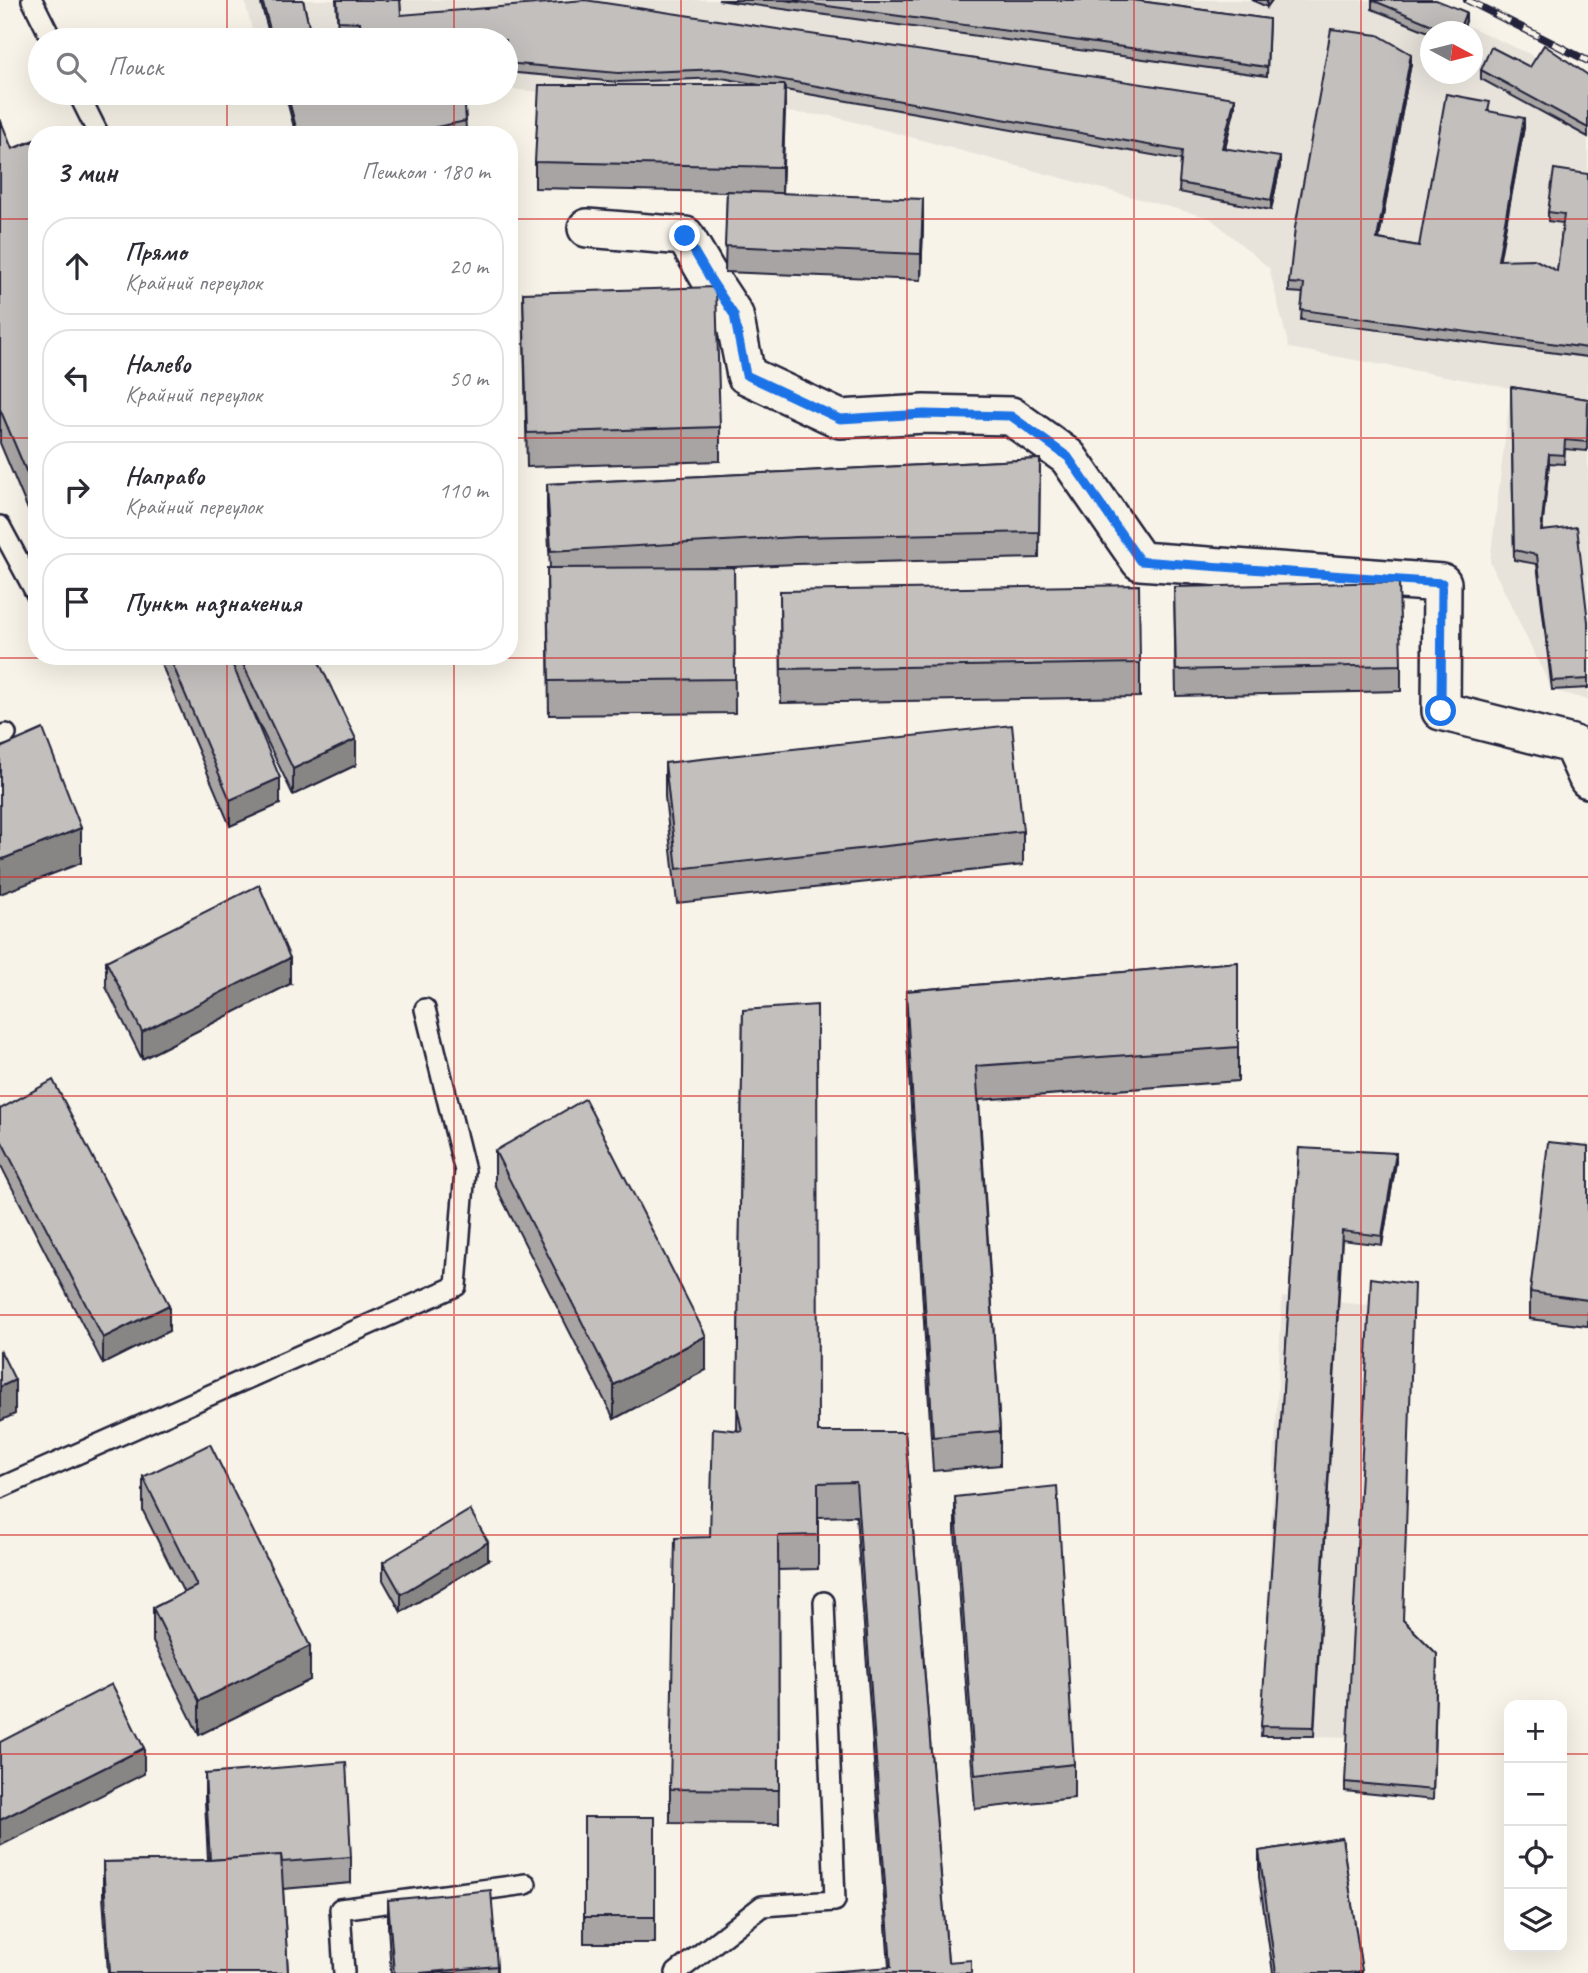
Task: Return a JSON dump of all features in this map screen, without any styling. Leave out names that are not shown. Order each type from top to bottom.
[{"type":"street","points":[[587,228],[685,236],[734,315],[746,375],[840,419],[924,414],[1011,416],[1068,457],[1140,561],[1442,583],[1441,711],[1572,744],[1588,779]]},
{"type":"lane","points":[[32,0],[46,28]]},
{"type":"lane","points":[[84,105],[94,126]]},
{"type":"lane","points":[[0,526],[28,578]]},
{"type":"lane","points":[[0,1488],[456,1286],[465,1171],[425,1009]]},
{"type":"lane","points":[[676,1973],[762,1906],[835,1901],[824,1602]]},
{"type":"lane","points":[[344,1973],[340,1909],[526,1884]]},
{"type":"shaded area","points":[[244,0],[1411,0],[1457,21],[1420,21],[1420,84],[1483,84],[1483,33],[1534,56],[1588,90],[1588,700],[1552,690],[1490,562],[1511,388],[1289,348],[1269,268],[1210,218],[832,116],[518,90],[518,28],[252,28]]},
{"type":"shaded area","points":[[1282,1297],[1412,1309],[1392,1737],[1261,1736]]},
{"type":"building","points":[[262,0],[303,0],[309,28],[270,28]]},
{"type":"building","points":[[337,0],[400,0],[401,15],[585,0],[1235,98],[1222,148],[1280,157],[1271,200],[1179,183],[1182,151],[722,69],[618,73],[518,64],[518,28],[360,28],[360,22],[338,21]]},
{"type":"building","points":[[784,0],[1132,0],[1269,19],[1267,67]]},
{"type":"building","points":[[1372,0],[1436,0],[1466,12],[1462,21],[1423,21]]},
{"type":"building","points":[[1331,29],[1378,35],[1411,54],[1377,239],[1419,246],[1446,94],[1490,102],[1488,111],[1524,118],[1498,260],[1534,259],[1557,271],[1564,214],[1548,212],[1554,169],[1588,174],[1588,348],[1301,310],[1304,284],[1289,283],[1295,228]]},
{"type":"building","points":[[1544,45],[1588,75],[1588,128],[1483,71],[1491,47],[1530,67]]},
{"type":"building","points":[[539,85],[785,85],[782,167],[535,162]]},
{"type":"building","points":[[290,105],[465,105],[466,121],[442,126],[296,126]]},
{"type":"building","points":[[0,119],[12,149],[28,143],[28,476],[0,409]]},
{"type":"building","points":[[727,191],[923,199],[921,254],[725,246]]},
{"type":"building","points":[[716,287],[720,427],[527,433],[523,293]]},
{"type":"building","points":[[1511,387],[1588,399],[1587,442],[1565,440],[1564,455],[1549,454],[1541,531],[1577,527],[1588,622],[1588,679],[1552,681],[1537,555],[1514,550]]},
{"type":"building","points":[[1040,459],[1039,532],[796,537],[551,551],[547,484]]},
{"type":"building","points":[[734,567],[735,679],[549,681],[547,568]]},
{"type":"building","points":[[1399,582],[1401,665],[1176,670],[1174,587]]},
{"type":"building","points":[[1139,585],[1140,663],[781,669],[780,591]]},
{"type":"building","points":[[173,665],[233,665],[280,778],[230,800]]},
{"type":"building","points":[[243,665],[320,665],[356,739],[293,769]]},
{"type":"building","points":[[1012,725],[1023,831],[677,869],[665,763]]},
{"type":"building","points":[[43,729],[81,828],[0,860],[0,748]]},
{"type":"building","points":[[259,885],[290,958],[142,1032],[106,961]]},
{"type":"building","points":[[1238,962],[1238,1047],[976,1066],[1000,1431],[933,1437],[906,991]]},
{"type":"building","points":[[817,1005],[818,1432],[905,1432],[948,1962],[971,1960],[971,1973],[814,1973],[891,1967],[856,1482],[818,1483],[818,1535],[778,1536],[779,1790],[670,1789],[675,1538],[710,1537],[713,1428],[742,1431],[737,1407],[743,1010]]},
{"type":"building","points":[[53,1080],[169,1305],[103,1338],[0,1138],[0,1109]]},
{"type":"building","points":[[585,1099],[706,1336],[614,1385],[495,1151]]},
{"type":"building","points":[[1548,1142],[1588,1146],[1588,1300],[1530,1292]]},
{"type":"building","points":[[1299,1148],[1396,1153],[1382,1236],[1342,1231],[1314,1727],[1261,1726]]},
{"type":"building","points":[[1371,1278],[1414,1284],[1403,1620],[1437,1654],[1433,1790],[1345,1782]]},
{"type":"building","points":[[0,1350],[15,1380],[0,1387]]},
{"type":"building","points":[[210,1444],[310,1646],[199,1701],[153,1608],[197,1586],[143,1477]]},
{"type":"building","points":[[1057,1486],[1074,1764],[975,1775],[955,1497]]},
{"type":"building","points":[[470,1510],[488,1542],[401,1594],[383,1562]]},
{"type":"building","points":[[112,1684],[144,1748],[0,1820],[0,1742]]},
{"type":"building","points":[[346,1762],[351,1857],[282,1862],[281,1855],[210,1860],[205,1774]]},
{"type":"building","points":[[584,1817],[655,1817],[655,1917],[584,1917]]},
{"type":"building","points":[[1342,1838],[1362,1971],[1276,1973],[1259,1851]]},
{"type":"building","points":[[281,1855],[288,1973],[110,1973],[103,1862],[210,1860]]},
{"type":"building","points":[[491,1890],[497,1966],[394,1973],[388,1900]]},
{"type":"railway","points":[[1467,0],[1588,61]]},
{"type":"route","points":[[685,236],[734,315],[746,375],[840,419],[924,414],[1011,416],[1068,457],[1140,561],[1442,583],[1441,711]]}]
